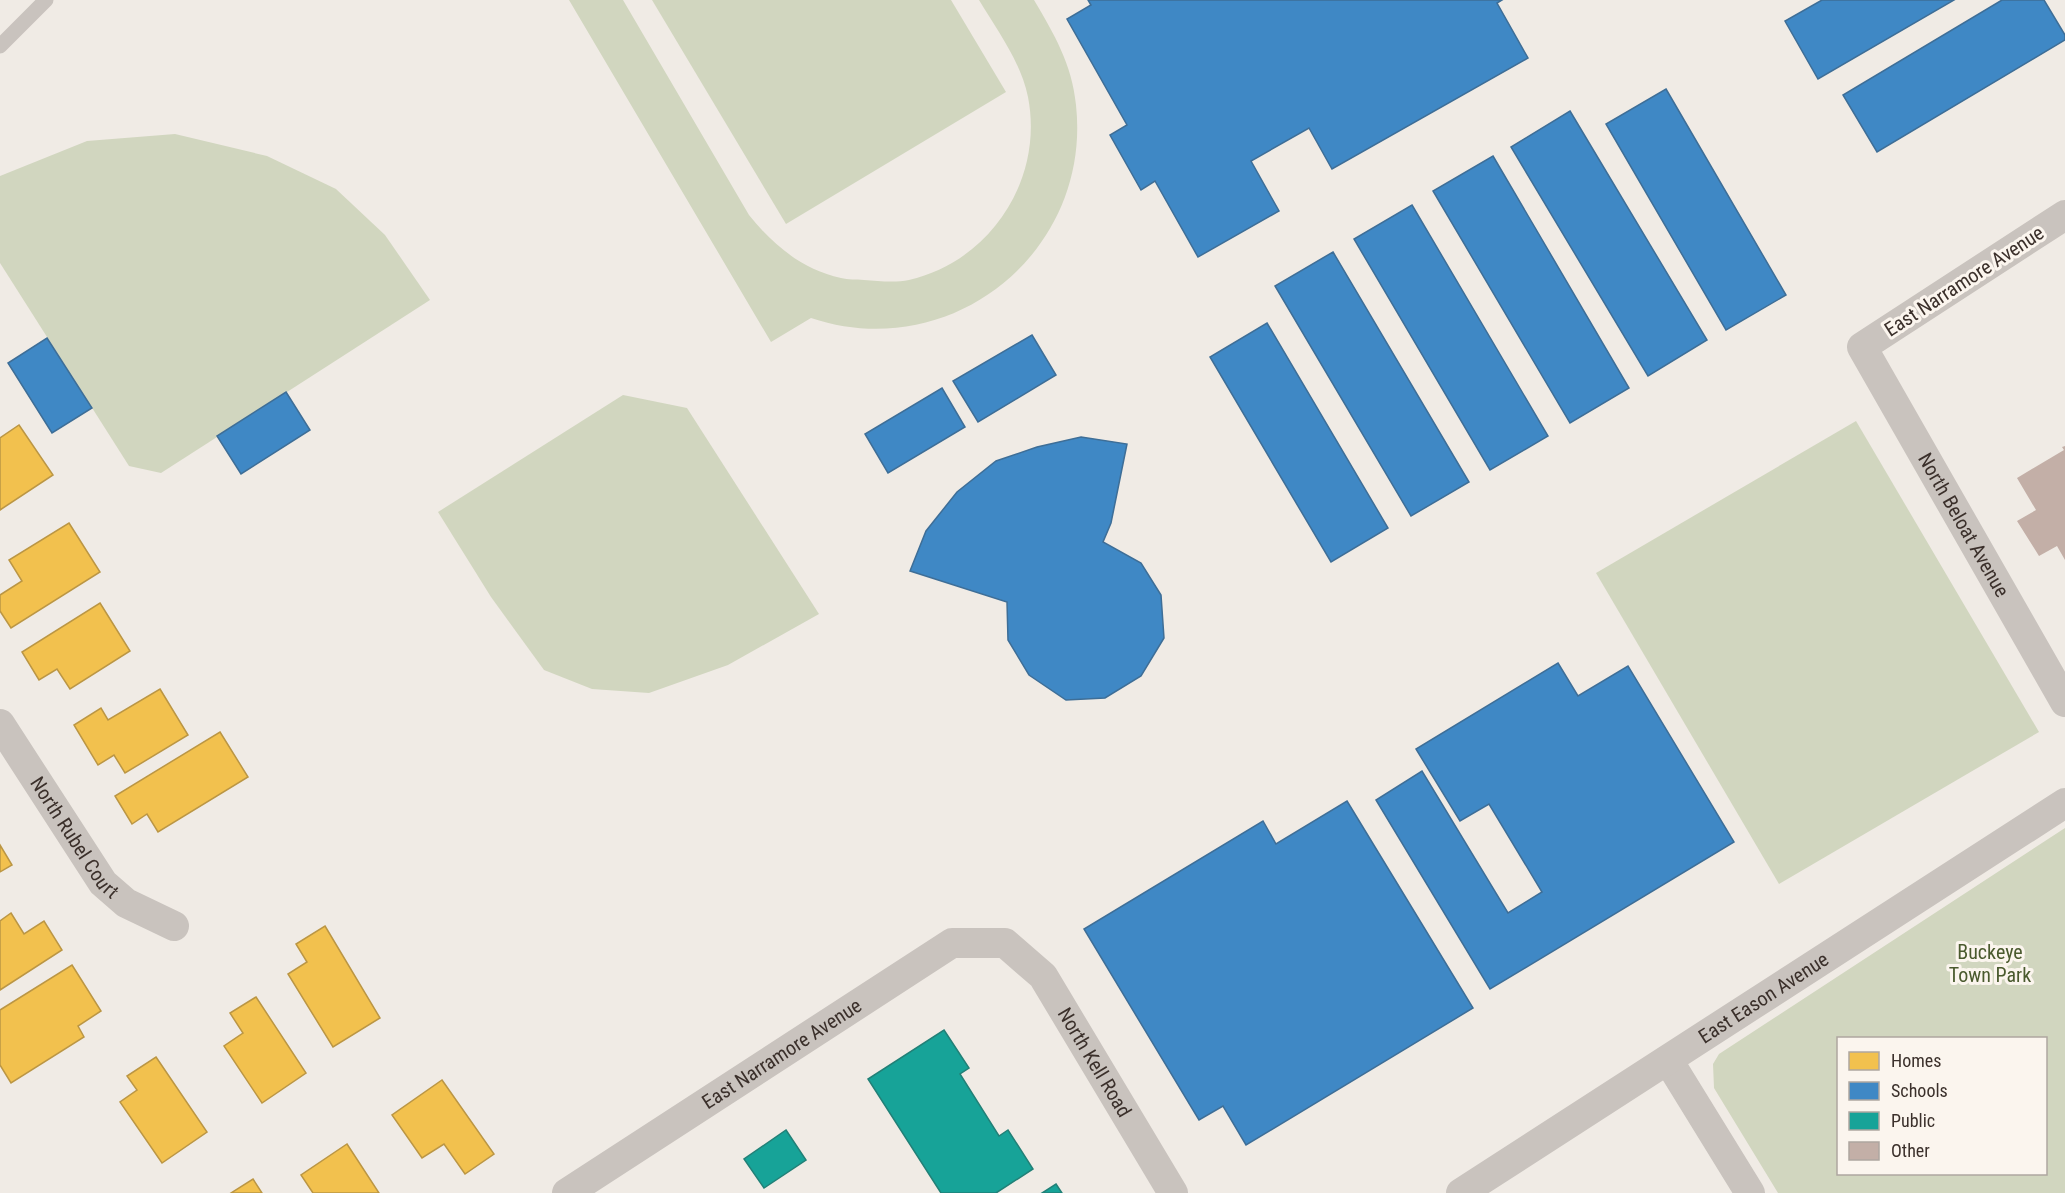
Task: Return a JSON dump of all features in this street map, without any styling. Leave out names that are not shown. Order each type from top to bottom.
[{"type":"street","name":"East Narramore Avenue","points":[[1862,347],[2065,215]]},
{"type":"street","name":"North Beloat Avenue","points":[[1862,347],[2065,702]]},
{"type":"street","name":"North Rubel Court","points":[[0,724],[103,883],[126,903],[174,926]]},
{"type":"street","name":"East Eason Avenue","points":[[1461,1193],[2065,802]]},
{"type":"street","name":"East Narramore Avenue","points":[[567,1193],[952,943],[1005,943]]},
{"type":"street","name":"North Kell Road","points":[[1005,943],[1043,976],[1173,1193]]},
{"type":"street","points":[[1668,1060],[1750,1193]]},
{"type":"lane","points":[[0,46],[46,0]]},
{"type":"green space","points":[[569,0],[623,0],[749,215],[779,246],[814,269],[827,274],[846,279],[892,282],[909,280],[938,270],[964,255],[987,235],[1005,212],[1019,186],[1028,158],[1031,128],[1028,97],[1014,59],[979,0],[1034,0],[1055,37],[1066,63],[1071,76],[1076,105],[1075,158],[1061,207],[1036,249],[1002,284],[961,310],[914,325],[863,328],[811,318],[771,342]]},
{"type":"green space","points":[[652,0],[951,0],[1006,92],[786,224]]},
{"type":"green space","points":[[175,134],[267,156],[336,189],[385,235],[430,300],[161,473],[129,466],[0,263],[0,176],[87,141]]},
{"type":"green space","points":[[623,395],[687,408],[819,614],[728,665],[649,693],[592,689],[544,670],[491,597],[438,512]]},
{"type":"green space","points":[[1856,421],[2039,732],[1779,884],[1596,573]]},
{"type":"green space","name":"Buckeye Town Park","points":[[2065,828],[2065,1193],[1778,1193],[1714,1088],[1713,1064],[1719,1054]]},
{"type":"building: Homes","points":[[19,425],[53,475],[0,510],[0,438]]},
{"type":"building: Homes","points":[[69,523],[100,572],[11,628],[0,611],[0,595],[22,581],[9,560]]},
{"type":"building: Homes","points":[[100,603],[130,651],[70,689],[57,669],[39,680],[22,652]]},
{"type":"building: Homes","points":[[160,689],[188,735],[125,773],[114,755],[98,765],[74,725],[101,708],[108,720]]},
{"type":"building: Homes","points":[[220,732],[248,777],[158,832],[147,814],[132,824],[115,796]]},
{"type":"building: Homes","points":[[0,845],[12,865],[0,872]]},
{"type":"building: Homes","points":[[11,913],[24,934],[44,921],[62,950],[0,990],[0,921]]},
{"type":"building: Homes","points":[[325,926],[380,1018],[333,1047],[288,974],[307,962],[296,944]]},
{"type":"building: Homes","points":[[72,965],[101,1011],[78,1026],[84,1037],[11,1083],[0,1065],[0,1010]]},
{"type":"building: Homes","points":[[256,997],[306,1073],[262,1103],[224,1046],[243,1033],[230,1013]]},
{"type":"building: Homes","points":[[156,1057],[207,1132],[162,1163],[120,1102],[137,1090],[127,1076]]},
{"type":"building: Homes","points":[[442,1080],[494,1154],[465,1174],[444,1144],[422,1158],[392,1115]]},
{"type":"building: Homes","points":[[347,1144],[379,1193],[313,1193],[301,1175]]},
{"type":"building: Homes","points":[[253,1179],[262,1193],[231,1193]]},
{"type":"building: Schools","points":[[1088,0],[1502,0],[1497,3],[1528,58],[1332,169],[1309,128],[1251,161],[1279,211],[1198,257],[1155,181],[1141,190],[1110,135],[1127,125],[1067,19],[1091,5]]},
{"type":"building: Schools","points":[[1822,0],[1954,0],[1818,79],[1785,21]]},
{"type":"building: Schools","points":[[2002,0],[2044,0],[2065,35],[2065,40],[1877,152],[1843,95]]},
{"type":"building: Schools","points":[[1666,89],[1786,295],[1726,330],[1606,124]]},
{"type":"building: Schools","points":[[1570,111],[1707,340],[1648,376],[1511,147]]},
{"type":"building: Schools","points":[[1493,156],[1629,388],[1570,423],[1433,191]]},
{"type":"building: Schools","points":[[1412,205],[1548,436],[1490,470],[1354,239]]},
{"type":"building: Schools","points":[[1333,252],[1469,482],[1411,516],[1275,286]]},
{"type":"building: Schools","points":[[1267,323],[1388,528],[1331,562],[1210,357]]},
{"type":"building: Schools","points":[[1032,335],[1056,375],[978,422],[953,381]]},
{"type":"building: Schools","points":[[47,338],[92,408],[52,433],[8,363]]},
{"type":"building: Schools","points":[[942,388],[965,427],[888,473],[865,434]]},
{"type":"building: Schools","points":[[286,392],[310,430],[241,474],[217,436]]},
{"type":"building: Schools","points":[[1081,437],[1127,444],[1111,523],[1103,542],[1141,563],[1161,595],[1164,638],[1141,676],[1105,698],[1066,700],[1029,675],[1008,640],[1007,602],[910,571],[926,531],[957,492],[996,461],[1037,447]]},
{"type":"building: Schools","points":[[1558,663],[1578,696],[1628,666],[1734,842],[1490,989],[1376,800],[1422,771],[1508,913],[1542,892],[1489,804],[1460,821],[1416,749]]},
{"type":"building: Schools","points":[[1347,801],[1473,1008],[1246,1145],[1223,1106],[1199,1120],[1084,929],[1263,821],[1276,844]]},
{"type":"building: Public","points":[[944,1030],[969,1068],[960,1074],[999,1136],[1008,1130],[1033,1169],[996,1193],[941,1193],[868,1079]]},
{"type":"building: Public","points":[[786,1130],[806,1160],[764,1188],[744,1159]]},
{"type":"building: Public","points":[[1056,1184],[1062,1193],[1042,1193]]},
{"type":"building: Other","points":[[2065,446],[2065,560],[2057,546],[2039,556],[2017,521],[2036,510],[2017,478],[2064,450],[2062,447]]}]
